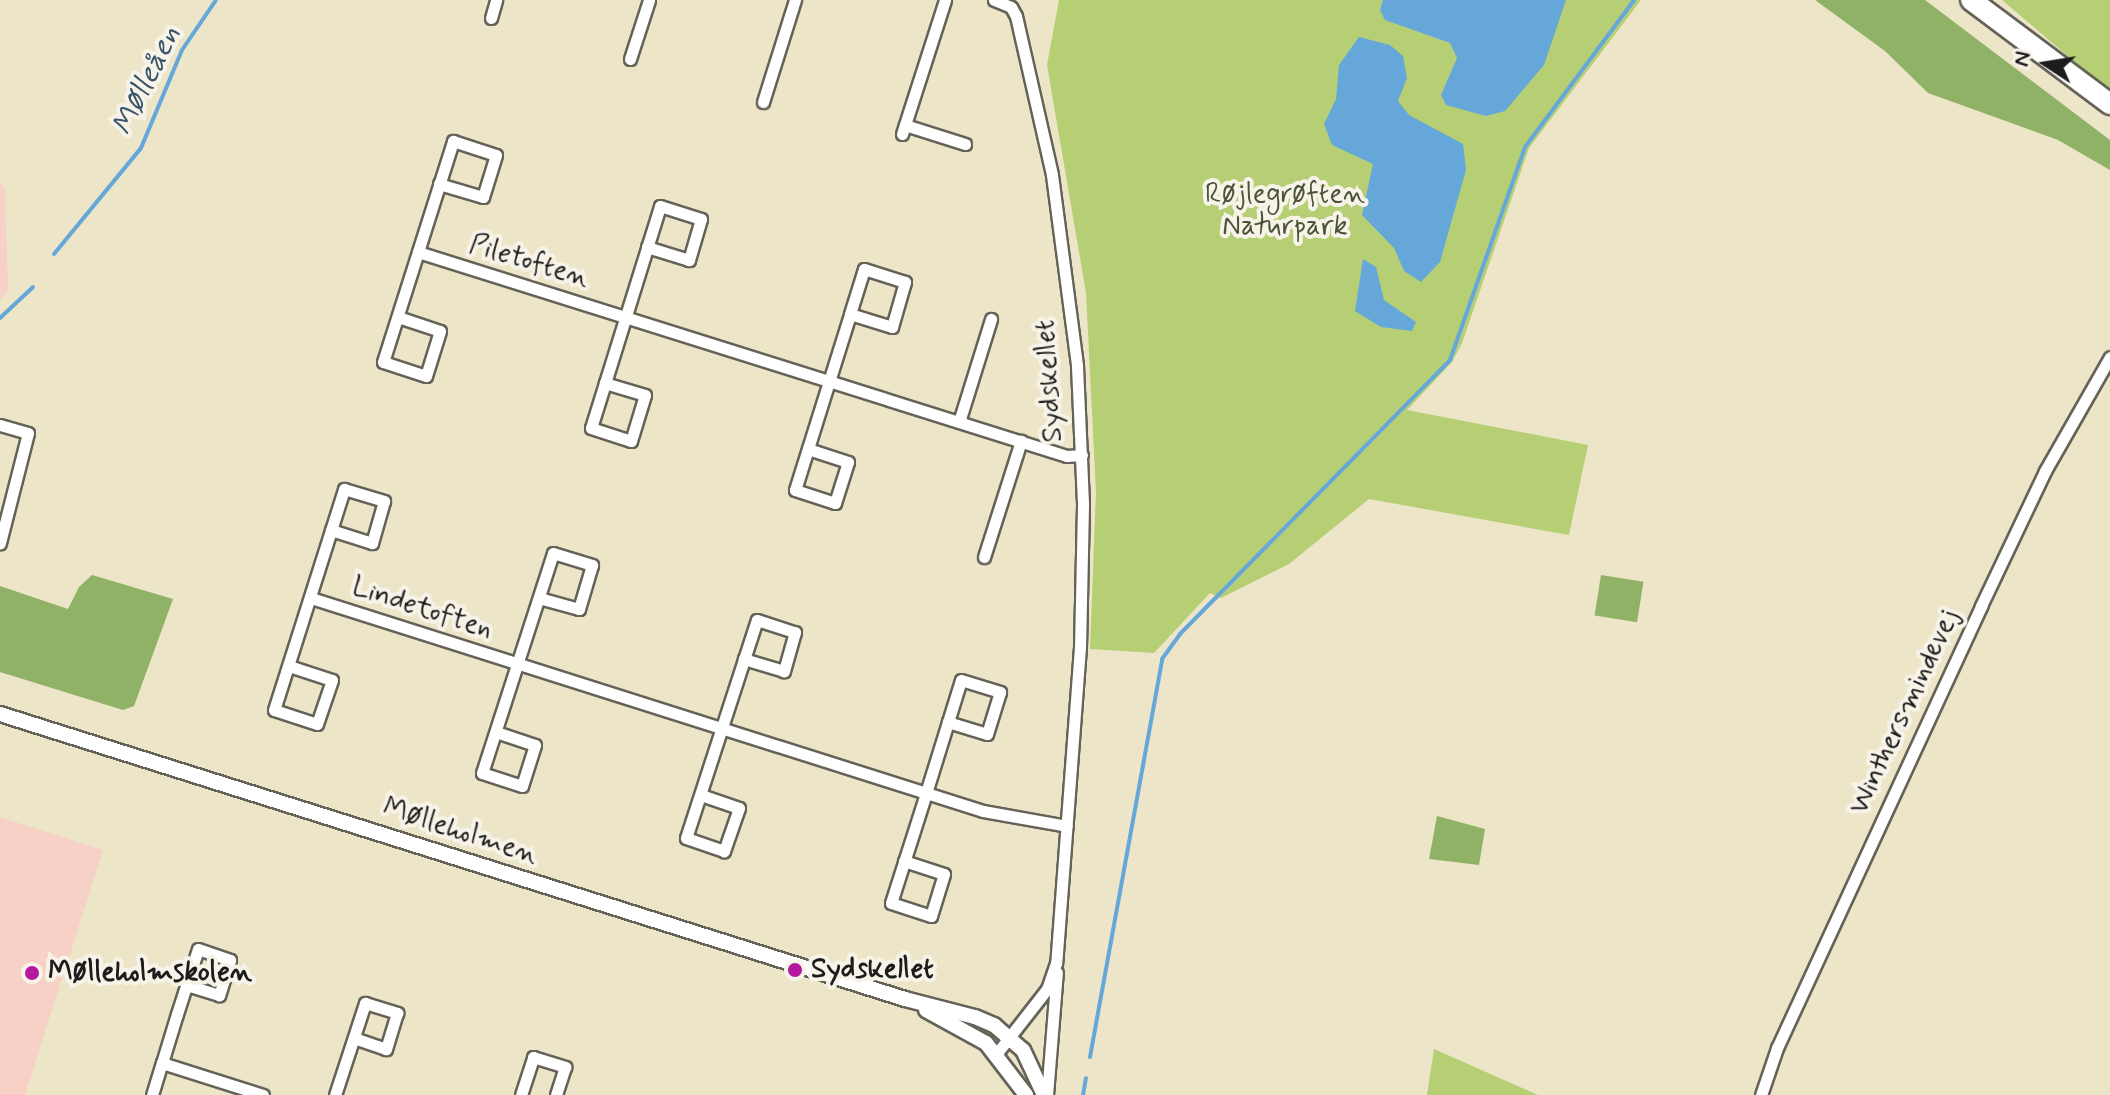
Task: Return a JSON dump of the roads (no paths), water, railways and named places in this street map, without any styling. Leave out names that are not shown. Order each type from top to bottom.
[{"type":"highway","points":[[1971,0],[2110,104]]},
{"type":"highway","points":[[1978,0],[1995,17]]},
{"type":"street","points":[[491,18],[496,0]]},
{"type":"street","points":[[630,59],[649,0]]},
{"type":"street","points":[[763,102],[795,0]]},
{"type":"street","points":[[945,0],[904,130],[965,144]]},
{"type":"street","name":"Sydskellet","points":[[996,1],[1016,16],[1052,175],[1073,329],[1082,455],[1082,606],[1045,1095]]},
{"type":"street","name":"Piletoften","points":[[398,317],[440,331],[426,376],[383,362],[439,184],[453,141],[496,155],[483,197],[439,184]]},
{"type":"street","points":[[605,383],[645,395],[631,441],[591,428],[647,247],[660,206],[701,219],[689,260],[647,247]]},
{"type":"street","name":"Piletoften","points":[[418,252],[1067,456],[1082,455]]},
{"type":"street","points":[[808,449],[848,462],[835,503],[795,490],[864,269],[905,282],[892,327],[850,314]]},
{"type":"street","points":[[959,422],[991,319]]},
{"type":"street","name":"Winthersmindevej","points":[[1761,1095],[1777,1048],[1981,606],[2045,471],[2110,357]]},
{"type":"street","points":[[0,425],[28,433],[0,543]]},
{"type":"street","points":[[984,557],[1021,441]]},
{"type":"street","name":"Lindetoften","points":[[289,666],[332,680],[317,724],[274,710],[311,598],[331,530],[344,489],[384,501],[372,543],[331,530]]},
{"type":"street","name":"Lindetoften","points":[[496,732],[535,745],[522,786],[482,773],[553,553],[592,565],[579,609],[539,598]]},
{"type":"street","name":"Lindetoften","points":[[311,598],[983,811],[1067,826]]},
{"type":"street","points":[[701,795],[739,808],[724,851],[686,838],[744,659],[757,620],[795,632],[784,671],[744,659]]},
{"type":"street","points":[[904,861],[944,874],[931,916],[891,903],[904,861],[926,793],[961,680],[1000,692],[987,734],[948,722]]},
{"type":"street","name":"Mølleholmen","points":[[0,714],[905,999],[975,1017],[1010,1036]]},
{"type":"street","points":[[152,1095],[186,985],[198,949],[230,960],[219,995],[186,985]]},
{"type":"street","name":"Sydskellet","points":[[997,1053],[1047,989],[1056,963]]},
{"type":"street","name":"Mølleholmen","points":[[905,999],[997,1053]]},
{"type":"street","points":[[335,1095],[365,1003],[397,1013],[386,1049],[354,1038]]},
{"type":"street","name":"Sydskellet","points":[[1010,1036],[1034,1065],[1045,1095]]},
{"type":"street","points":[[997,1053],[1026,1095]]},
{"type":"street","points":[[524,1094],[533,1057],[565,1067],[556,1095]]},
{"type":"street","points":[[162,1063],[263,1095]]},
{"type":"water","points":[[1383,0],[1566,0],[1544,65],[1505,111],[1486,116],[1446,105],[1441,95],[1457,58],[1450,43],[1385,20],[1380,10]]},
{"type":"water","points":[[1359,37],[1390,45],[1403,56],[1407,78],[1398,101],[1409,115],[1463,144],[1466,170],[1440,262],[1421,282],[1404,271],[1394,248],[1362,215],[1373,164],[1332,145],[1324,124],[1336,99],[1339,65]]},
{"type":"water","points":[[1363,259],[1376,267],[1384,300],[1416,322],[1412,331],[1381,327],[1355,311]]},
{"type":"waterway","name":"Mølleåen","points":[[54,254],[141,148],[182,50],[216,0]]},
{"type":"waterway","points":[[1090,1057],[1162,659],[1180,634],[1450,360],[1525,147],[1634,0]]},
{"type":"waterway","points":[[0,318],[33,287]]},
{"type":"waterway","points":[[1083,1095],[1086,1078]]},
{"type":"place","name":"Sydskellet","points":[[795,970]]},
{"type":"place","name":"Mølleholmskolen","points":[[32,973]]},
{"type":"park label","name":"Røjlegrøften Naturpark","points":[[1285,211]]}]
